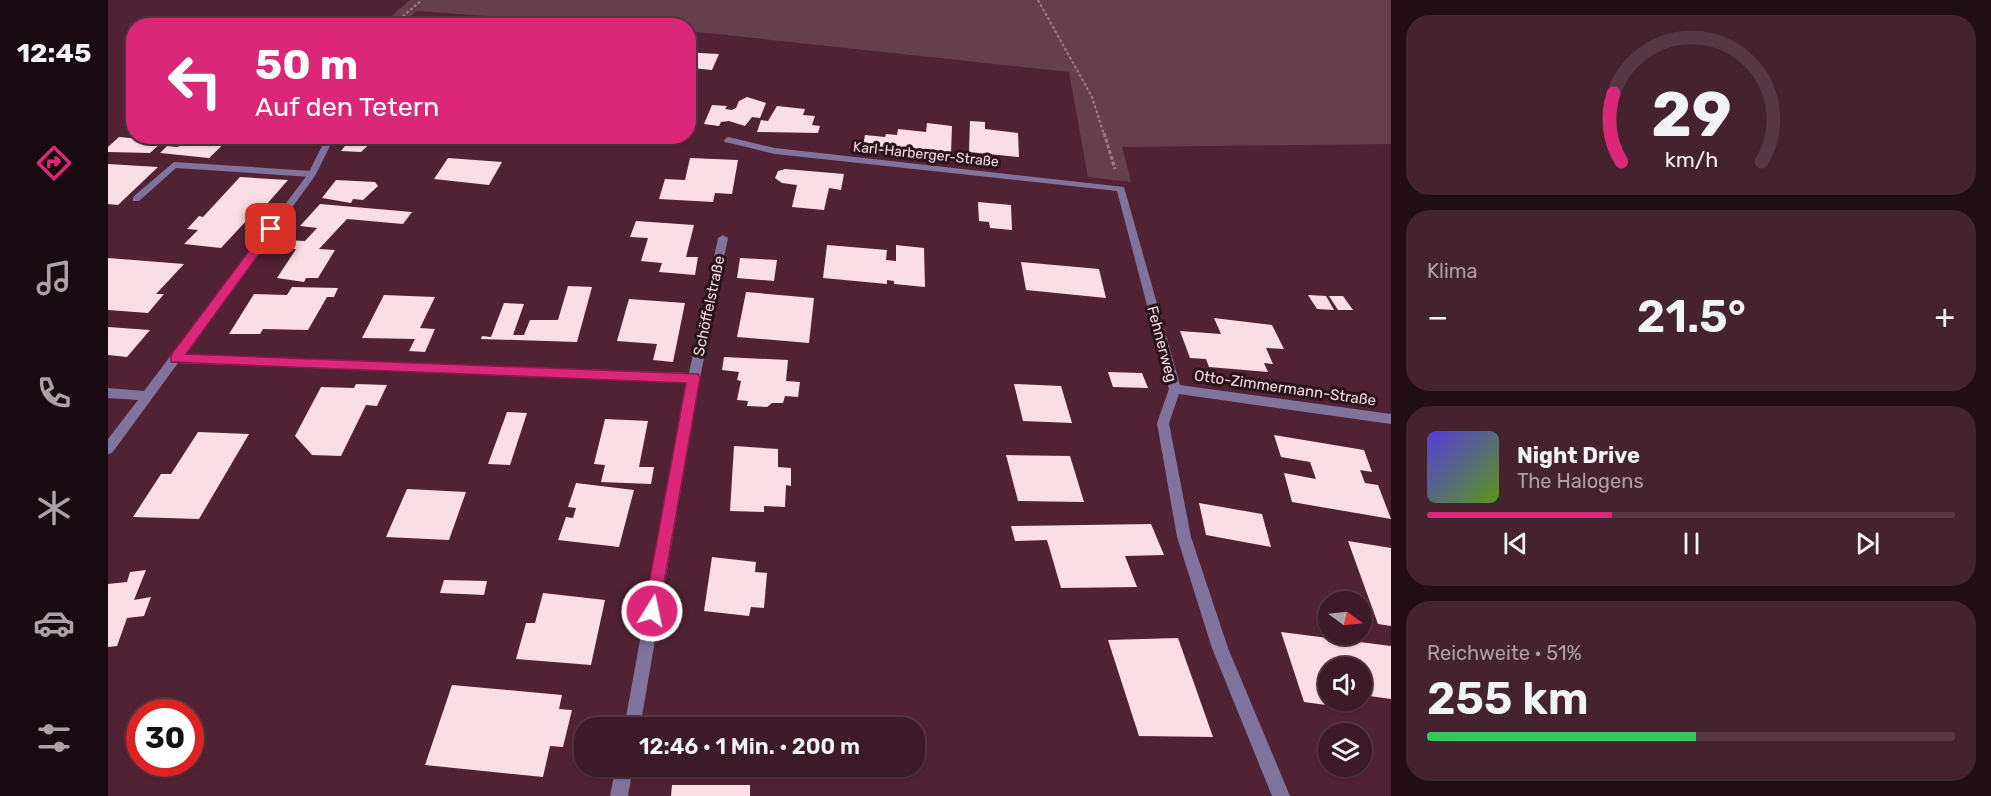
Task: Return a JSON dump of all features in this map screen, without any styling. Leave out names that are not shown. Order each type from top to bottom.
[{"type":"street","name":"Karl-Harberger-Straße","points":[[728,141],[775,151],[1121,189]]},
{"type":"street","points":[[108,449],[312,174],[327,144]]},
{"type":"street","points":[[136,199],[174,165],[312,174]]},
{"type":"street","name":"Fehnerweg","points":[[1121,189],[1175,389],[1163,423],[1184,537],[1220,648],[1281,796]]},
{"type":"street","name":"Schöffelstraße","points":[[634,717],[694,378],[723,238]]},
{"type":"street","points":[[176,359],[694,378]]},
{"type":"street","name":"Otto-Zimmermann-Straße","points":[[1175,389],[1391,419]]},
{"type":"street","points":[[108,393],[147,396]]},
{"type":"street","points":[[619,796],[623,777]]},
{"type":"path","points":[[401,18],[422,0]]},
{"type":"path","points":[[1038,0],[1092,97],[1121,189]]},
{"type":"shaded area","points":[[410,0],[1391,0],[1391,144],[1122,147],[1131,182],[1088,177],[1069,72],[696,32],[696,18],[514,18],[416,11],[410,18],[389,18]]},
{"type":"building","points":[[696,52],[719,54],[712,70],[696,68]]},
{"type":"building","points":[[747,97],[766,103],[760,118],[752,117],[745,126],[729,121],[721,122],[719,126],[704,124],[712,105],[727,106],[725,109],[732,110],[736,108],[739,101]]},
{"type":"building","points":[[777,106],[805,109],[803,115],[815,116],[812,125],[820,126],[818,133],[757,132],[761,120],[768,121]]},
{"type":"building","points":[[970,121],[985,122],[985,129],[1018,133],[1019,157],[969,152]]},
{"type":"building","points":[[927,123],[952,126],[951,153],[899,147],[898,155],[862,151],[865,135],[885,137],[886,134],[897,135],[898,129],[926,132]]},
{"type":"building","points":[[119,137],[126,138],[126,144],[160,144],[150,153],[108,152],[108,147]]},
{"type":"building","points":[[186,144],[224,144],[209,158],[160,153],[167,146],[177,147]]},
{"type":"building","points":[[346,144],[370,144],[361,152],[341,151]]},
{"type":"building","points":[[448,158],[502,162],[489,185],[434,179]]},
{"type":"building","points":[[690,158],[738,160],[732,194],[715,193],[713,202],[659,199],[665,179],[685,180]]},
{"type":"building","points":[[108,164],[158,167],[118,205],[108,204]]},
{"type":"building","points":[[785,169],[844,174],[841,190],[829,188],[824,210],[792,207],[797,185],[782,183],[775,178],[778,171]]},
{"type":"building","points":[[240,177],[288,180],[253,220],[247,220],[221,248],[184,244],[198,230],[187,229],[199,216],[203,217]]},
{"type":"building","points":[[336,180],[375,182],[378,186],[363,200],[353,199],[351,203],[322,198]]},
{"type":"building","points":[[978,202],[1011,205],[1012,230],[990,228],[989,222],[979,221]]},
{"type":"building","points":[[320,204],[412,212],[403,224],[347,219],[319,249],[335,250],[318,278],[306,278],[304,282],[277,278],[296,249],[278,249],[284,240],[305,241],[317,228],[300,226]]},
{"type":"building","points":[[636,221],[694,225],[686,257],[698,257],[695,275],[659,272],[662,263],[641,261],[648,238],[630,237]]},
{"type":"building","points":[[827,245],[887,250],[886,260],[896,261],[896,245],[924,248],[925,287],[894,284],[894,281],[887,280],[887,284],[823,278]]},
{"type":"building","points":[[108,258],[184,264],[156,294],[164,294],[148,313],[108,310]]},
{"type":"building","points":[[740,258],[777,260],[774,281],[737,278]]},
{"type":"building","points":[[1021,262],[1099,269],[1106,298],[1026,290]]},
{"type":"building","points":[[568,286],[592,287],[577,342],[481,339],[482,336],[491,337],[504,303],[524,304],[513,335],[524,335],[530,320],[558,320]]},
{"type":"building","points":[[292,287],[338,288],[334,297],[327,297],[308,330],[263,329],[260,334],[229,334],[254,294],[287,295]]},
{"type":"building","points":[[746,292],[814,298],[809,343],[737,337]]},
{"type":"building","points":[[384,295],[435,297],[420,328],[435,329],[425,352],[409,351],[415,339],[362,338]]},
{"type":"building","points":[[1308,295],[1326,296],[1334,310],[1317,309]]},
{"type":"building","points":[[1329,296],[1343,296],[1353,310],[1338,310]]},
{"type":"building","points":[[629,299],[685,303],[673,362],[653,360],[657,344],[617,341]]},
{"type":"building","points":[[1214,318],[1272,325],[1284,349],[1266,348],[1273,364],[1264,363],[1268,372],[1209,367],[1206,359],[1190,358],[1180,331],[1221,334]]},
{"type":"building","points":[[108,327],[150,330],[127,357],[108,355]]},
{"type":"building","points":[[724,357],[788,360],[786,381],[800,382],[798,397],[785,396],[783,403],[772,403],[767,407],[747,406],[748,401],[737,400],[741,381],[737,380],[739,372],[722,370]]},
{"type":"building","points":[[1108,372],[1142,373],[1148,388],[1113,387]]},
{"type":"building","points":[[356,384],[387,385],[377,406],[366,405],[341,456],[312,455],[295,436],[321,387],[354,388]]},
{"type":"building","points":[[1014,384],[1061,386],[1072,423],[1023,421]]},
{"type":"building","points":[[507,412],[527,413],[510,465],[488,464]]},
{"type":"building","points":[[605,419],[648,421],[639,467],[654,467],[651,484],[601,482],[605,465],[594,464]]},
{"type":"building","points":[[198,432],[249,434],[199,519],[133,517],[161,474],[171,474]]},
{"type":"building","points":[[1274,435],[1364,450],[1372,472],[1360,470],[1365,483],[1378,485],[1391,519],[1292,502],[1284,473],[1316,479],[1310,462],[1281,457]]},
{"type":"building","points":[[734,446],[778,449],[778,467],[791,468],[791,486],[786,485],[785,507],[764,506],[764,512],[730,511]]},
{"type":"building","points":[[1006,455],[1070,456],[1084,502],[1018,501]]},
{"type":"building","points":[[576,483],[634,490],[619,547],[558,540],[566,517],[573,518],[576,508],[568,507]]},
{"type":"building","points":[[407,489],[466,492],[449,540],[386,537]]},
{"type":"building","points":[[1199,503],[1262,514],[1271,547],[1206,535]]},
{"type":"building","points":[[1151,524],[1164,555],[1125,556],[1137,587],[1061,588],[1047,540],[1015,541],[1011,526]]},
{"type":"building","points":[[1348,541],[1391,548],[1391,626],[1378,624],[1372,607],[1372,591],[1366,591]]},
{"type":"building","points":[[712,557],[756,562],[755,572],[767,573],[764,608],[751,607],[749,616],[704,611]]},
{"type":"building","points":[[146,570],[134,600],[151,597],[144,616],[127,618],[117,646],[108,647],[108,584],[127,582],[130,572]]},
{"type":"building","points":[[444,580],[487,581],[484,595],[440,593]]},
{"type":"building","points":[[543,593],[605,600],[591,665],[516,659],[526,623],[535,623]]},
{"type":"building","points":[[1281,632],[1318,637],[1318,645],[1372,644],[1391,646],[1391,699],[1372,696],[1372,657],[1318,657],[1318,704],[1304,702]]},
{"type":"building","points":[[1178,638],[1213,737],[1139,736],[1108,640]]},
{"type":"building","points":[[452,685],[562,695],[559,709],[572,710],[563,747],[550,746],[543,777],[425,765]]},
{"type":"building","points":[[672,785],[750,785],[750,796],[671,796]]},
{"type":"route","points":[[271,229],[176,359],[694,378],[652,611]]}]
